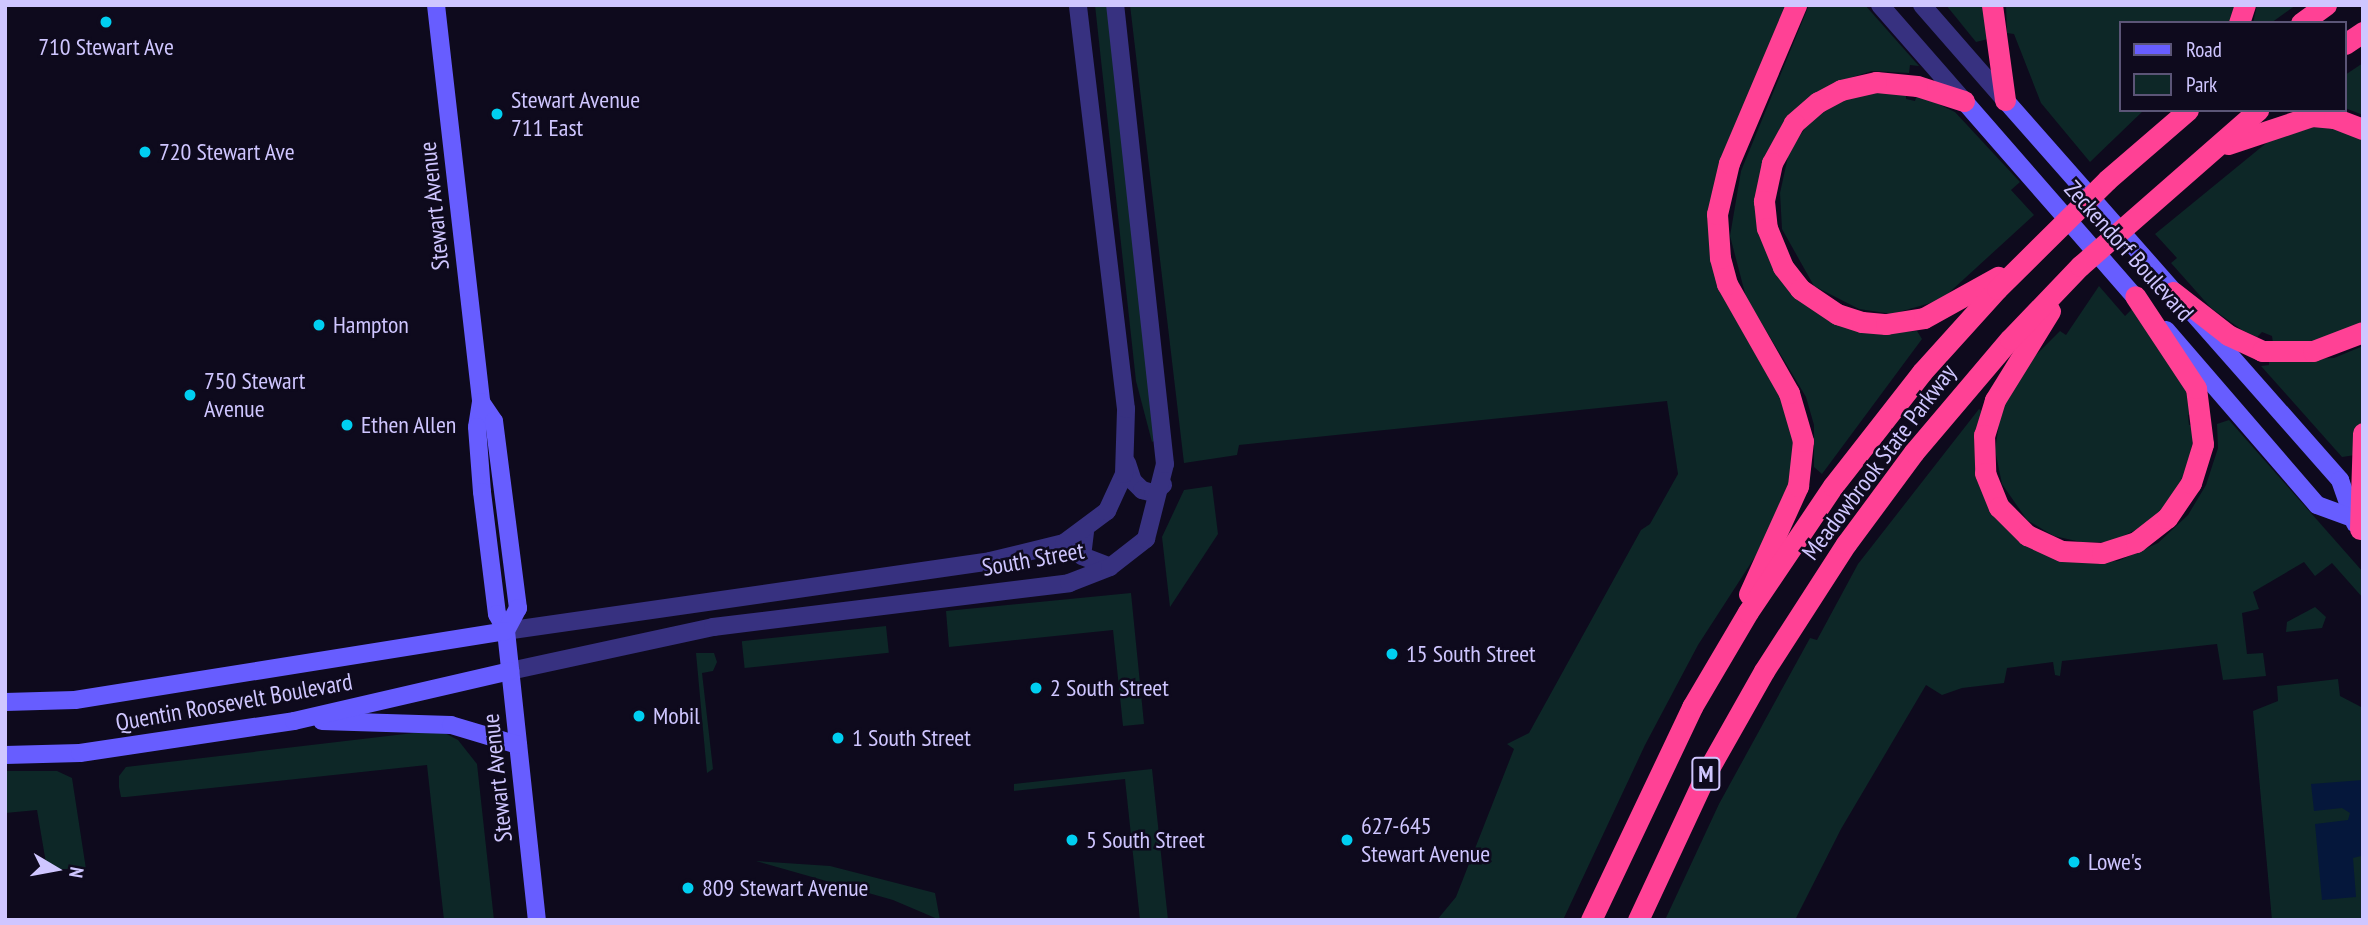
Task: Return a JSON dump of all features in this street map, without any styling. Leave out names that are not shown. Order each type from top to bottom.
[{"type":"highway","points":[[1727,647],[1770,540],[1793,499],[1803,441],[1789,393],[1727,284],[1720,258],[1717,214],[1730,163],[1796,5]]},
{"type":"highway","points":[[1992,5],[2005,100]]},
{"type":"highway","points":[[2304,21],[2326,5]]},
{"type":"highway","points":[[2347,43],[2363,32]]},
{"type":"highway","points":[[1964,101],[1889,82],[1852,86],[1818,102],[1794,123],[1772,163],[1764,201],[1771,242],[1791,278],[1810,297],[1837,314],[1875,324],[1911,321],[1936,313],[2023,261]]},
{"type":"highway","points":[[2128,160],[2167,112]]},
{"type":"highway","name":"Meadowbrook State Parkway","points":[[1591,920],[1658,774],[1727,647],[1860,450],[1946,344],[2023,261],[2128,160],[2186,112]]},
{"type":"highway","name":"Meadowbrook State Parkway","points":[[1637,920],[1739,714],[1846,544],[1959,396],[2080,266],[2203,154],[2256,112]]},
{"type":"highway","points":[[2203,154],[2299,118],[2334,117],[2363,129]]},
{"type":"highway","points":[[2080,266],[2006,377],[1984,435],[1985,473],[1999,507],[2017,528],[2050,547],[2102,553],[2136,542],[2175,509],[2197,470],[2204,432],[2196,388],[2135,296]]},
{"type":"highway","points":[[2173,292],[2228,335],[2262,351],[2313,351],[2363,332]]},
{"type":"highway","points":[[2358,526],[2363,433]]},
{"type":"main road","name":"Stewart Avenue","points":[[436,5],[481,402],[477,427],[482,492],[497,614],[506,631],[537,920]]},
{"type":"main road","name":"Zeckendorf Boulevard","points":[[2005,100],[2340,480],[2358,526]]},
{"type":"main road","name":"Zeckendorf Boulevard","points":[[1964,101],[2317,505],[2358,526]]},
{"type":"main road","name":"Quentin Roosevelt Boulevard","points":[[5,702],[75,700],[506,631]]},
{"type":"main road","name":"Quentin Roosevelt Boulevard","points":[[5,755],[80,753],[294,721],[510,671]]},
{"type":"main road","points":[[294,721],[451,725],[518,745]]},
{"type":"street","name":"South Street","points":[[506,631],[990,561],[1064,543],[1086,532],[1114,499],[1126,460],[1126,410],[1078,5]]},
{"type":"street","name":"South Street","points":[[510,671],[713,627],[1069,583],[1110,567],[1146,539],[1163,485],[1165,464],[1115,5]]},
{"type":"street","name":"Zeckendorf Boulevard","points":[[1880,5],[1964,101]]},
{"type":"street","name":"Zeckendorf Boulevard","points":[[1922,5],[2005,100]]},
{"type":"street","points":[[1126,460],[1139,488],[1153,493],[1163,485]]},
{"type":"street","points":[[1086,532],[1082,556],[1110,567]]},
{"type":"green space","points":[[1095,5],[1114,5],[1156,440],[1152,442],[1136,381]]},
{"type":"green space","points":[[1130,5],[1788,5],[1710,224],[1793,420],[1796,472],[1773,529],[1698,645],[1645,745],[1563,920],[1437,920],[1456,897],[1514,749],[1507,744],[1529,733],[1641,530],[1650,524],[1678,474],[1667,401],[1239,445],[1237,455],[1184,463]]},
{"type":"green space","points":[[1809,5],[1865,5],[1919,66],[1910,65],[1909,73],[1872,71],[1843,80],[1766,163],[1779,269],[1883,333],[1917,331],[1922,339],[1822,474],[1814,467],[1814,425],[1806,397],[1746,297],[1730,236],[1741,171]]},
{"type":"green space","points":[[1946,5],[1984,5],[1988,39],[1976,42]]},
{"type":"green space","points":[[2006,5],[2236,5],[2233,21],[2120,21],[2120,112],[2142,112],[2090,162],[2041,103],[2014,34],[2007,33]]},
{"type":"green space","points":[[2257,5],[2296,5],[2274,21],[2253,21]]},
{"type":"green space","points":[[2363,63],[2363,115],[2347,109],[2347,74]]},
{"type":"green space","points":[[1876,91],[1906,91],[1906,99],[1915,101],[1917,94],[1955,112],[2020,182],[2011,190],[2034,215],[1941,300],[1892,314],[1859,309],[1814,286],[1782,229],[1780,193],[1789,152],[1809,122],[1839,102]]},
{"type":"green space","points":[[2304,126],[2339,128],[2363,138],[2363,322],[2314,341],[2273,343],[2272,336],[2262,332],[2257,337],[2211,308],[2171,263],[2177,258],[2155,234],[2270,140]]},
{"type":"green space","points":[[2099,286],[2125,316],[2132,309],[2181,368],[2193,414],[2188,415],[2189,425],[2196,424],[2186,478],[2167,507],[2142,527],[2110,542],[2081,542],[2054,536],[2027,520],[2002,484],[1995,450],[2001,411],[2027,364],[2060,331],[2066,335]]},
{"type":"green space","points":[[2363,346],[2363,415],[2355,455],[2342,457],[2261,366],[2269,365],[2269,360],[2334,358]]},
{"type":"green space","points":[[1979,409],[1985,413],[1978,444],[2006,528],[2082,562],[2118,561],[2158,543],[2188,515],[2206,485],[2218,448],[2217,424],[2229,420],[2363,572],[2363,598],[2332,563],[2315,576],[2304,562],[2253,592],[2259,609],[2242,613],[2247,654],[2263,653],[2266,676],[2223,680],[2217,644],[2062,661],[2060,676],[2055,675],[2053,662],[2007,668],[2004,683],[1962,688],[1942,695],[1926,685],[1841,829],[1795,920],[1665,920],[1719,804],[1810,638],[1817,640],[1858,564]]},
{"type":"green space","points":[[1212,486],[1218,534],[1170,607],[1162,537],[1184,490]]},
{"type":"green space","points":[[1131,593],[1144,724],[1123,726],[1113,630],[949,647],[946,611]]},
{"type":"green space","points":[[2315,607],[2326,617],[2322,628],[2286,632],[2287,622]]},
{"type":"green space","points":[[886,626],[889,653],[745,668],[742,641]]},
{"type":"green space","points":[[696,653],[714,653],[717,662],[713,671],[702,673],[713,769],[707,773]]},
{"type":"green space","points":[[2338,679],[2340,696],[2363,708],[2363,920],[2272,920],[2253,711],[2278,701],[2277,686]]},
{"type":"green space","points":[[439,730],[458,740],[477,764],[494,920],[444,920],[427,765],[126,797],[121,797],[119,787],[119,776],[126,767]]},
{"type":"green space","points":[[1152,769],[1168,920],[1140,920],[1125,779],[1014,791],[1014,784]]},
{"type":"green space","points":[[5,771],[57,771],[72,778],[86,869],[47,869],[37,810],[5,813]]},
{"type":"green space","points":[[756,861],[830,866],[935,893],[940,920],[893,900]]},
{"type":"water","points":[[2363,780],[2363,872],[2361,856],[2353,858],[2356,897],[2322,900],[2315,824],[2348,820],[2350,813],[2342,808],[2314,811],[2311,784]]},
{"type":"place","name":"710 Stewart Ave","points":[[106,22]]},
{"type":"place","name":"Stewart Avenue 711 East","points":[[497,114]]},
{"type":"place","name":"720 Stewart Ave","points":[[145,152]]},
{"type":"place","name":"Hampton","points":[[319,325]]},
{"type":"place","name":"750 Stewart Avenue","points":[[190,395]]},
{"type":"place","name":"Ethen Allen","points":[[347,425]]},
{"type":"place","name":"15 South Street","points":[[1392,654]]},
{"type":"place","name":"2 South Street","points":[[1036,688]]},
{"type":"place","name":"Mobil","points":[[639,716]]},
{"type":"place","name":"1 South Street","points":[[838,738]]},
{"type":"place","name":"5 South Street","points":[[1072,840]]},
{"type":"place","name":"627-645 Stewart Avenue","points":[[1347,840]]},
{"type":"place","name":"Lowe's","points":[[2074,862]]},
{"type":"place","name":"809 Stewart Avenue","points":[[688,888]]}]
